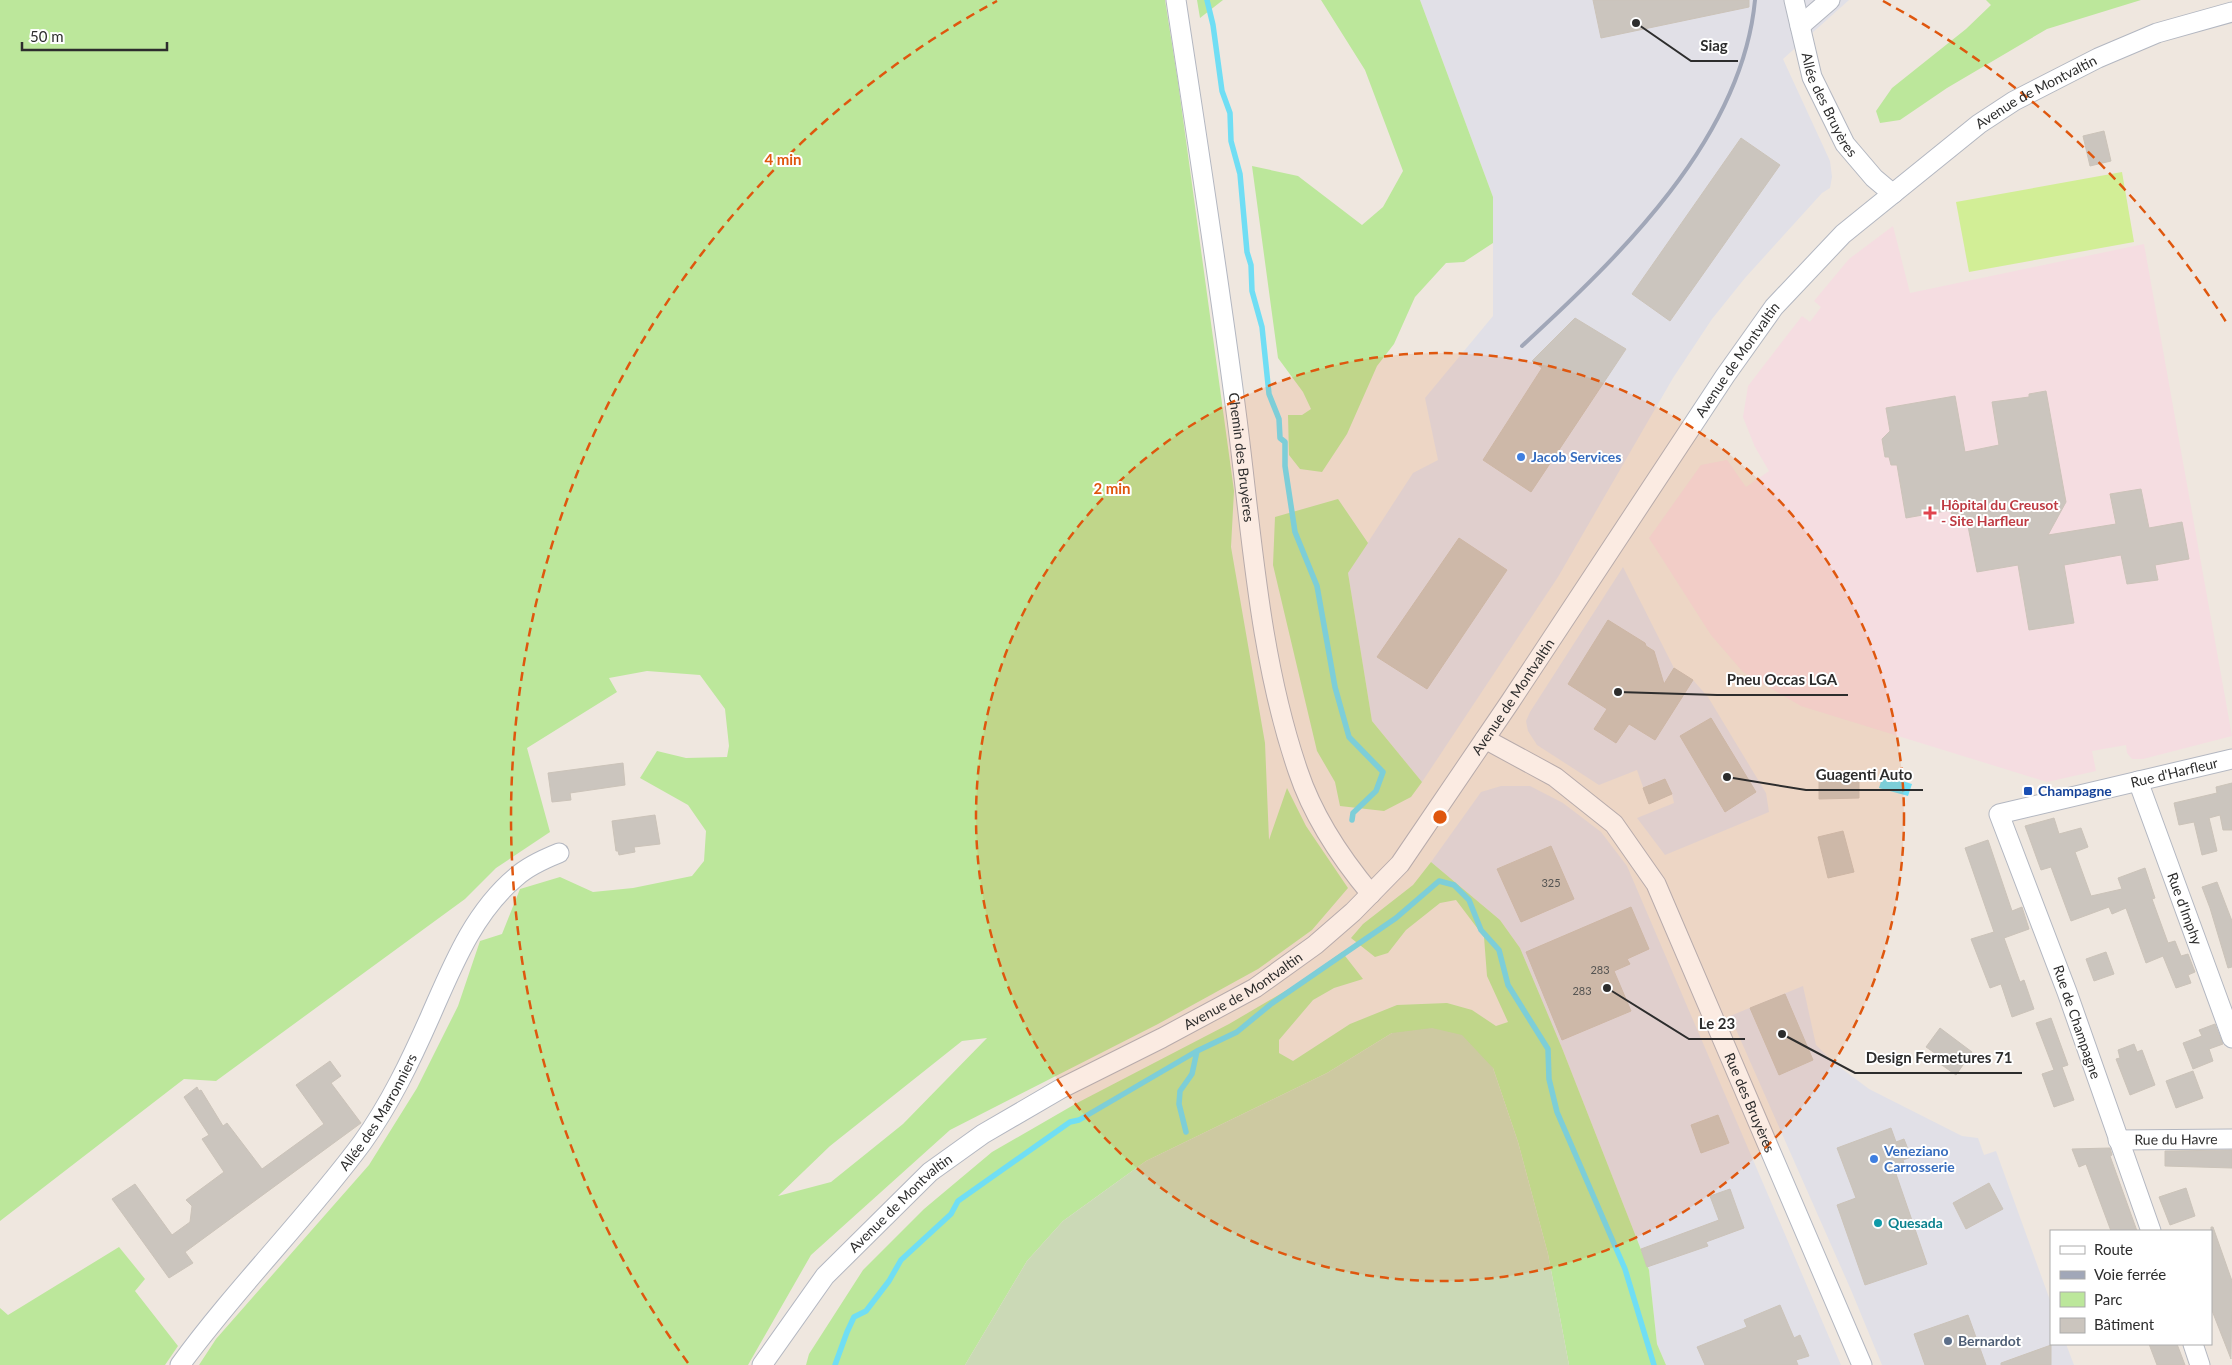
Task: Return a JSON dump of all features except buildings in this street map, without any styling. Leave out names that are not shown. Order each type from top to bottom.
[{"type":"street","name":"Chemin des Bruyères","points":[[1176,0],[1201,155],[1237,420],[1255,577],[1272,670],[1298,771],[1311,803],[1349,868],[1371,894]]},
{"type":"street","name":"Allée des Bruyères","points":[[1794,0],[1812,77],[1845,144],[1874,178],[1893,194]]},
{"type":"street","points":[[1800,26],[1830,0]]},
{"type":"street","name":"Avenue de Montvaltin","points":[[762,1365],[825,1276],[930,1172],[983,1134],[1062,1088],[1162,1038],[1255,988],[1315,945],[1371,894],[1400,864],[1725,376],[1774,307],[1843,234],[1979,124],[2014,101],[2056,78],[2157,33],[2232,12]]},
{"type":"street","name":"Rue des Bruyères","points":[[1485,739],[1555,777],[1614,824],[1656,884],[1862,1365]]},
{"type":"street","name":"Rue d'Harfleur","points":[[1999,814],[2232,759]]},
{"type":"street","name":"Rue d'Imphy","points":[[2138,781],[2232,1038]]},
{"type":"street","name":"Rue de Champagne","points":[[1999,814],[2067,992],[2151,1230]]},
{"type":"street","name":"Allée des Marronniers","points":[[180,1365],[362,1142],[398,1084],[452,968],[468,936],[481,916],[498,894],[516,876],[536,863],[558,853]]},
{"type":"street","name":"Rue du Havre","points":[[2118,1140],[2232,1139]]},
{"type":"street","points":[[2193,1345],[2200,1365]]},
{"type":"shaded area","points":[[1420,0],[1849,0],[1783,59],[1830,161],[1832,177],[1830,188],[1822,193],[1745,278],[1712,319],[1673,378],[1558,577],[1422,782],[1372,721],[1348,573],[1413,473],[1438,460],[1425,398],[1493,316],[1493,197]]},
{"type":"shaded area","name":"Hôpital du Creusot - Site Harfleur","points":[[1893,226],[1910,293],[2144,244],[2232,736],[2143,759],[2132,759],[2127,753],[2126,745],[2092,751],[2096,771],[2047,782],[1801,706],[1743,672],[1711,635],[1649,538],[1701,465],[1727,460],[1746,487],[1769,471],[1755,447],[1743,417],[1748,386],[1802,316],[1810,322],[1821,307],[1814,301],[1849,259]]},
{"type":"shaded area","points":[[1623,567],[1674,668],[1693,680],[1708,697],[1766,793],[1769,812],[1665,855],[1637,818],[1674,803],[1672,794],[1649,804],[1637,770],[1599,785],[1537,745],[1528,731],[1526,721]]},
{"type":"shaded area","points":[[1501,786],[1530,786],[1563,803],[1601,832],[1627,866],[1841,1365],[1666,1365],[1657,1344],[1649,1270],[1562,1048],[1520,948],[1500,920],[1431,862],[1481,792]]},
{"type":"shaded area","points":[[1803,986],[1816,1045],[1833,1062],[1869,1089],[1962,1136],[1978,1138],[1984,1155],[1996,1151],[2050,1300],[2050,1345],[2066,1345],[2074,1365],[1882,1365],[1851,1290],[1730,1016]]},
{"type":"green space","points":[[0,0],[1165,0],[1234,491],[1231,547],[1265,743],[1269,840],[1287,788],[1306,826],[1348,888],[1312,930],[1258,969],[1158,1024],[950,1130],[811,1255],[748,1365],[199,1365],[216,1339],[369,1165],[417,1088],[458,1006],[480,941],[502,934],[520,889],[560,877],[593,892],[633,888],[692,876],[704,861],[706,831],[688,805],[640,778],[657,751],[686,758],[727,757],[729,746],[725,709],[700,675],[647,671],[609,678],[617,692],[527,748],[550,832],[496,868],[465,899],[216,1081],[184,1079],[0,1221]],"holes":[[[987,1038],[903,1124],[831,1182],[778,1196],[830,1146],[962,1041]]]},
{"type":"green space","points":[[1197,0],[1223,0],[1200,18]]},
{"type":"green space","points":[[1321,0],[1420,0],[1493,197],[1493,243],[1464,262],[1446,263],[1415,297],[1394,344],[1377,366],[1347,434],[1322,472],[1300,469],[1289,455],[1288,415],[1302,415],[1311,409],[1303,392],[1278,358],[1252,166],[1298,176],[1362,225],[1383,207],[1403,171],[1365,70]]},
{"type":"green space","points":[[1986,0],[2141,0],[2047,29],[1947,88],[1900,120],[1880,123],[1876,111],[1892,88],[1966,29],[1991,5]]},
{"type":"green space","points":[[2122,172],[2134,242],[1969,272],[1956,202]]},
{"type":"green space","points":[[1338,499],[1368,543],[1348,573],[1372,721],[1422,782],[1411,797],[1384,811],[1340,806],[1335,782],[1317,751],[1273,565],[1275,517]]},
{"type":"green space","points":[[1431,862],[1500,920],[1520,948],[1562,1048],[1649,1270],[1657,1344],[1666,1365],[1569,1365],[1548,1254],[1518,1142],[1493,1068],[1392,1033],[1327,1073],[1146,1161],[1063,1221],[1027,1261],[965,1365],[806,1365],[809,1354],[863,1270],[924,1209],[992,1152],[1077,1103],[1229,1024],[1299,983],[1342,952],[1363,979],[1334,988],[1313,1000],[1279,1040],[1279,1053],[1293,1061],[1350,1024],[1397,1005],[1447,1003],[1472,1010],[1496,1026],[1508,1022],[1487,976],[1484,937],[1456,900],[1440,903],[1406,930],[1388,953],[1375,957],[1351,938],[1363,924],[1413,885]]},
{"type":"green space","points":[[1432,1028],[1462,1035],[1493,1068],[1518,1142],[1548,1254],[1569,1365],[965,1365],[1027,1261],[1063,1221],[1146,1161],[1327,1073],[1392,1033]]},
{"type":"green space","points":[[119,1247],[145,1279],[135,1291],[178,1346],[165,1365],[0,1365],[0,1308],[8,1315]]},
{"type":"water","points":[[1883,775],[1912,784],[1908,796],[1879,788]]},
{"type":"waterway","points":[[1207,0],[1213,25],[1222,91],[1230,113],[1231,141],[1240,174],[1247,252],[1251,265],[1252,291],[1262,327],[1269,394],[1279,419],[1280,438],[1285,442],[1285,466],[1295,532],[1317,586],[1335,687],[1349,737],[1383,772],[1376,791],[1353,813],[1352,820]]},
{"type":"waterway","points":[[835,1365],[854,1317],[866,1311],[889,1281],[901,1260],[951,1214],[958,1201],[1070,1122],[1079,1120],[1197,1051],[1237,1032],[1271,1004],[1396,918],[1439,881],[1454,885],[1469,900],[1481,930],[1499,950],[1508,985],[1548,1049],[1549,1079],[1557,1112],[1625,1269],[1654,1365]]},
{"type":"waterway","points":[[1186,1132],[1179,1104],[1180,1091],[1192,1074],[1197,1051]]},
{"type":"railway","points":[[1522,346],[1598,274],[1635,234],[1670,192],[1701,147],[1727,100],[1745,51],[1755,0]]},
{"type":"place","name":"Siag","points":[[1636,23]]},
{"type":"place","name":"Jacob Services","points":[[1521,457]]},
{"type":"place","name":"Hôpital du Creusot - Site Harfleur","points":[[1930,513]]},
{"type":"place","name":"Pneu Occas LGA","points":[[1618,692]]},
{"type":"place","name":"Guagenti Auto","points":[[1727,777]]},
{"type":"place","name":"Champagne","points":[[2028,791]]},
{"type":"place","name":"Le 23","points":[[1607,988]]},
{"type":"place","name":"Design Fermetures 71","points":[[1782,1034]]},
{"type":"place","name":"Veneziano Carrosserie","points":[[1874,1159]]},
{"type":"place","name":"Quesada","points":[[1878,1223]]},
{"type":"place","name":"Bernardot","points":[[1948,1341]]}]
